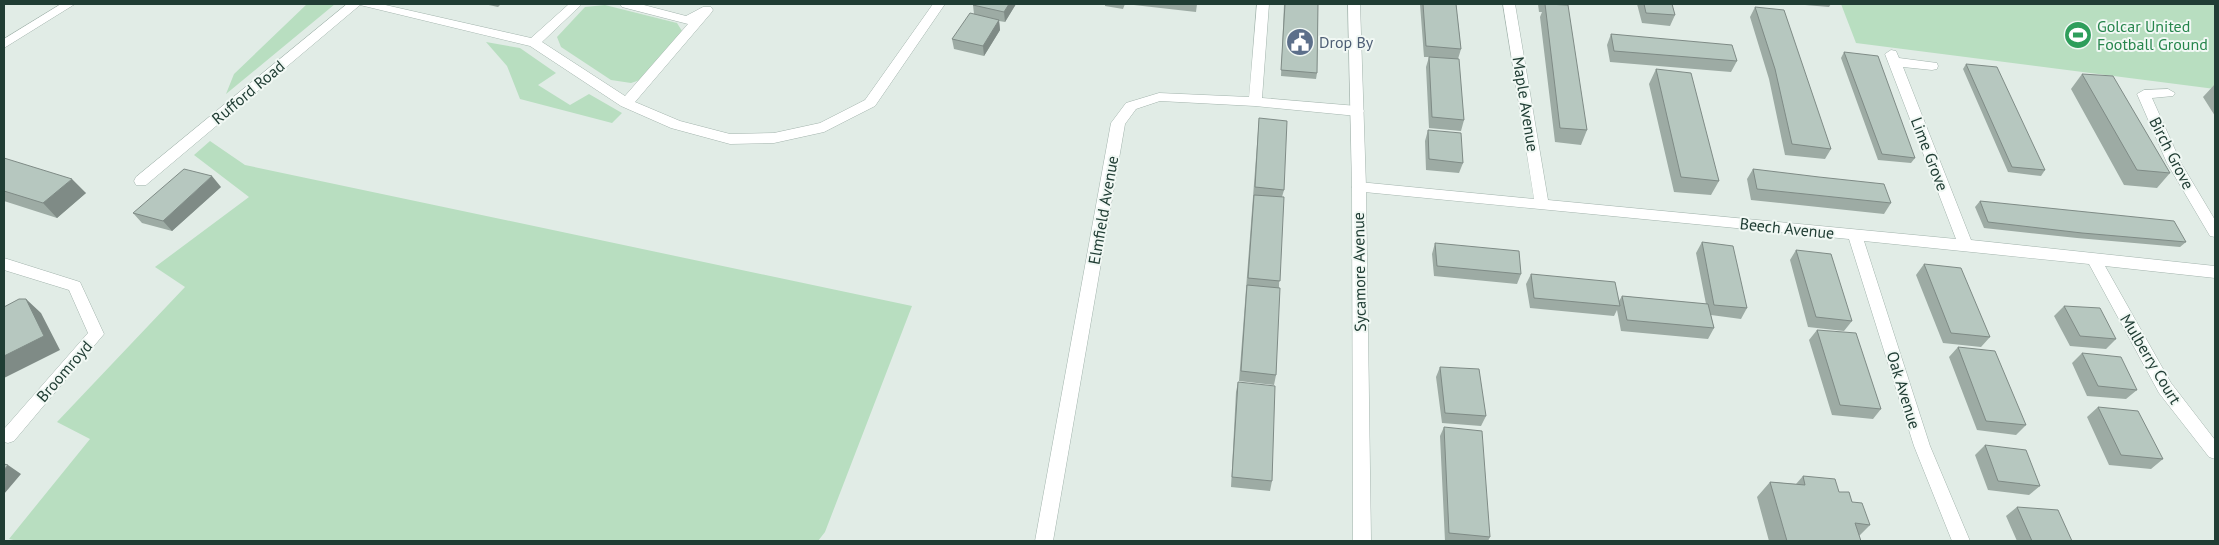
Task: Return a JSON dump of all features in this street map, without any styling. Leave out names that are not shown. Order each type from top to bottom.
[{"type":"street","points":[[4,44],[69,4]]},
{"type":"street","name":"Rufford Road","points":[[141,181],[354,4]]},
{"type":"street","points":[[365,4],[534,43],[626,103],[676,125],[730,139],[774,138],[824,127],[870,103],[939,4]]},
{"type":"street","points":[[534,43],[576,4]]},
{"type":"street","points":[[626,4],[687,20],[707,10],[626,103]]},
{"type":"street","points":[[1255,102],[1263,4]]},
{"type":"street","name":"Sycamore Avenue","points":[[1354,4],[1362,541]]},
{"type":"street","name":"Maple Avenue","points":[[1509,4],[1542,204]]},
{"type":"street","name":"Lime Grove","points":[[1932,66],[1893,58],[1966,245]]},
{"type":"street","name":"Birch Grove","points":[[2168,93],[2144,94],[2174,163],[2215,232]]},
{"type":"street","name":"Elmfield Avenue","points":[[1044,541],[1118,123],[1131,106],[1159,97],[1255,102],[1357,111]]},
{"type":"street","name":"Beech Avenue","points":[[1358,187],[1966,245],[2215,272]]},
{"type":"street","name":"Oak Avenue","points":[[1856,235],[1922,446],[1961,541]]},
{"type":"street","name":"Mulberry Court","points":[[2094,260],[2165,388],[2215,452]]},
{"type":"street","name":"Broomroyd","points":[[4,264],[75,286],[96,334],[8,436]]},
{"type":"green space","points":[[307,4],[335,4],[226,94],[234,74]]},
{"type":"green space","points":[[1841,4],[2215,4],[2215,89],[1856,43]]},
{"type":"green space","points":[[605,5],[677,23],[682,31],[640,80],[631,83],[611,80],[561,47],[557,37],[585,7]]},
{"type":"green space","points":[[486,42],[520,48],[556,73],[538,85],[570,105],[589,94],[622,113],[612,123],[520,99],[507,66]]},
{"type":"green space","points":[[210,141],[245,165],[912,306],[825,532],[818,541],[18,541],[9,539],[90,439],[57,422],[185,287],[155,267],[249,197],[194,155]]},
{"type":"building","points":[[974,4],[1009,4],[1004,12]]},
{"type":"building","points":[[1285,4],[1318,4],[1317,73],[1281,70]]},
{"type":"building","points":[[1423,4],[1456,4],[1461,49],[1426,46]]},
{"type":"building","points":[[1545,4],[1568,5],[1587,130],[1560,128]]},
{"type":"building","points":[[1644,4],[1672,4],[1675,15],[1646,13]]},
{"type":"building","points":[[1755,7],[1784,10],[1831,149],[1792,144],[1775,69]]},
{"type":"building","points":[[970,13],[999,20],[983,46],[952,39]]},
{"type":"building","points":[[1611,34],[1732,45],[1737,61],[1614,51]]},
{"type":"building","points":[[1844,52],[1878,56],[1915,158],[1882,154]]},
{"type":"building","points":[[1429,57],[1459,59],[1464,120],[1432,117]]},
{"type":"building","points":[[1966,64],[1997,67],[2045,170],[2012,167]]},
{"type":"building","points":[[1656,69],[1691,73],[1719,181],[1681,177]]},
{"type":"building","points":[[2082,74],[2113,76],[2170,173],[2137,170]]},
{"type":"building","points":[[1259,118],[1287,121],[1284,190],[1255,187]]},
{"type":"building","points":[[1428,130],[1461,133],[1463,163],[1429,159]]},
{"type":"building","points":[[4,158],[72,179],[43,203],[4,191]]},
{"type":"building","points":[[184,169],[212,176],[163,221],[133,213]]},
{"type":"building","points":[[1753,169],[1884,184],[1891,203],[1757,189]]},
{"type":"building","points":[[1254,195],[1284,197],[1280,281],[1248,278]]},
{"type":"building","points":[[1980,201],[2174,221],[2186,242],[1988,222]]},
{"type":"building","points":[[1702,242],[1733,246],[1747,308],[1714,305]]},
{"type":"building","points":[[1435,243],[1519,251],[1521,274],[1437,266]]},
{"type":"building","points":[[1796,250],[1831,254],[1852,321],[1816,317]]},
{"type":"building","points":[[1924,264],[1961,268],[1990,337],[1951,333]]},
{"type":"building","points":[[1531,274],[1615,282],[1620,306],[1534,298]]},
{"type":"building","points":[[1247,285],[1280,288],[1276,375],[1241,371]]},
{"type":"building","points":[[1622,296],[1708,304],[1714,328],[1627,320]]},
{"type":"building","points":[[19,299],[26,299],[44,336],[4,356],[4,307]]},
{"type":"building","points":[[2064,306],[2100,308],[2116,339],[2080,336]]},
{"type":"building","points":[[1817,330],[1856,333],[1881,409],[1840,405]]},
{"type":"building","points":[[1958,347],[1995,351],[2026,425],[1986,421]]},
{"type":"building","points":[[2082,353],[2121,357],[2137,390],[2098,386]]},
{"type":"building","points":[[1440,367],[1479,369],[1486,416],[1445,413]]},
{"type":"building","points":[[1238,382],[1275,386],[1272,481],[1232,477]]},
{"type":"building","points":[[2098,407],[2138,411],[2163,459],[2121,455]]},
{"type":"building","points":[[1444,427],[1482,431],[1490,537],[1449,533]]},
{"type":"building","points":[[1985,445],[2026,450],[2040,486],[1998,481]]},
{"type":"building","points":[[1803,476],[1835,479],[1839,492],[1849,492],[1852,502],[1862,503],[1870,525],[1855,523],[1861,541],[1787,541],[1770,482],[1805,485]]},
{"type":"building","points":[[2017,507],[2058,510],[2072,541],[2032,541]]},
{"type":"place","name":"Golcar United Football Ground","points":[[2078,35]]},
{"type":"place","name":"Drop By","points":[[1300,42]]}]
